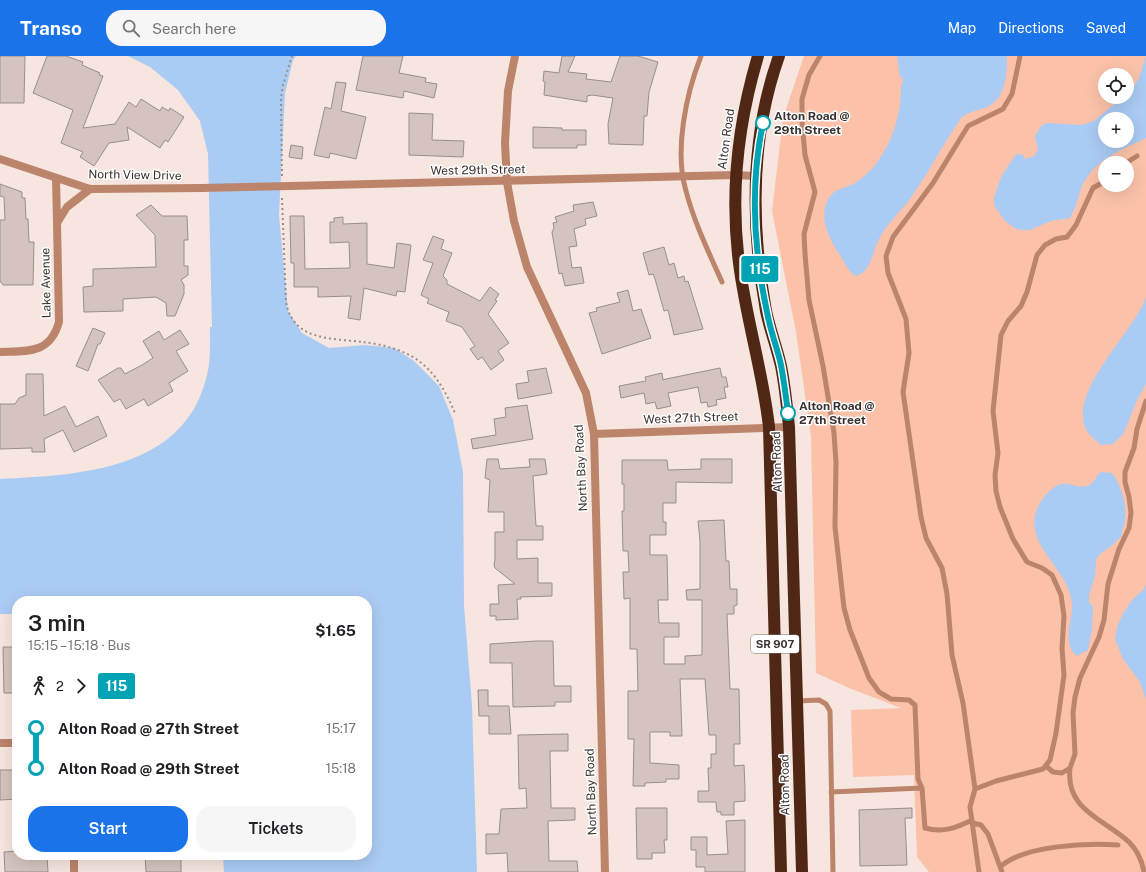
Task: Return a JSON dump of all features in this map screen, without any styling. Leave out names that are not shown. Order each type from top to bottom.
[{"type":"highway","name":"Alton Road","points":[[758,56],[747,92],[735,175],[738,262],[748,317],[761,370],[769,427],[781,872]]},
{"type":"highway","name":"Alton Road","points":[[779,56],[761,132],[755,176],[755,211],[759,260],[767,312],[781,366],[790,426],[802,872]]},
{"type":"street","name":"North Bay Road","points":[[515,56],[508,98],[505,143],[507,182],[514,221],[527,267],[586,393],[594,434],[605,872]]},
{"type":"street","name":"North View Drive","points":[[0,160],[90,189],[202,188]]},
{"type":"street","name":"West 29th Street","points":[[202,188],[507,182],[682,176],[755,176]]},
{"type":"street","name":"Lake Avenue","points":[[0,352],[30,351],[41,348],[51,341],[56,332],[59,322],[56,178]]},
{"type":"street","points":[[57,223],[67,207],[90,189]]},
{"type":"street","name":"West 27th Street","points":[[594,434],[790,426]]},
{"type":"street","points":[[0,743],[12,743]]},
{"type":"street","points":[[74,860],[74,872]]},
{"type":"lane","points":[[701,56],[686,105],[682,132],[682,176],[690,202],[722,282]]},
{"type":"lane","points":[[820,56],[809,75],[802,99],[805,155],[815,192],[804,234],[809,300],[822,360],[834,433],[836,463],[836,533],[844,608],[850,630],[869,678],[879,692],[891,698],[910,700],[915,705],[918,779],[922,788],[925,828],[935,831],[954,829],[973,822],[981,825],[988,834],[1002,872]]},
{"type":"lane","points":[[979,872],[970,807],[975,789],[963,703],[952,655],[947,594],[942,568],[926,538],[921,517],[906,418],[903,392],[909,353],[906,319],[888,273],[886,256],[893,237],[933,183],[968,126],[1003,108],[1012,94],[1020,56]]},
{"type":"lane","points":[[975,789],[996,781],[1043,769],[1050,760],[1056,733],[1064,676],[1062,648],[1064,616],[1061,595],[1052,575],[1042,568],[1027,562],[1013,539],[1000,507],[996,491],[995,475],[998,453],[993,411],[1001,335],[1008,321],[1021,306],[1027,292],[1037,256],[1045,245],[1067,237],[1076,225],[1093,188],[1098,185]]},
{"type":"lane","points":[[1144,872],[1137,851],[1129,842],[1084,809],[1073,793],[1068,780],[1075,754],[1073,713],[1075,697],[1080,678],[1100,637],[1104,620],[1108,584],[1119,549],[1129,528],[1131,513],[1125,482],[1125,472],[1134,448],[1137,428],[1146,401]]},
{"type":"lane","points":[[797,701],[819,700],[826,704],[830,711],[833,872]]},
{"type":"lane","points":[[1046,766],[1053,772],[1062,773],[1070,768]]},
{"type":"lane","points":[[831,792],[922,788]]},
{"type":"lane","points":[[1001,866],[1007,861],[1018,857],[1055,848],[1099,844],[1118,845]]},
{"type":"path","points":[[282,176],[281,98],[283,85],[292,56]]},
{"type":"path","points":[[282,198],[286,302],[287,310],[294,321],[307,332],[326,339],[361,342],[388,347],[417,360],[426,366],[441,386],[455,413]]},
{"type":"shaded area","points":[[804,56],[1146,56],[1146,872],[929,872],[917,857],[914,775],[853,777],[851,710],[901,708],[849,688],[816,673],[811,437],[796,332],[772,211],[783,118]]},
{"type":"water","points":[[128,56],[296,56],[293,60],[285,93],[279,215],[288,311],[302,333],[329,348],[365,345],[394,348],[414,361],[439,386],[453,420],[463,472],[464,606],[472,705],[477,872],[224,872],[223,860],[372,860],[372,596],[12,596],[12,614],[0,614],[0,479],[62,475],[93,470],[123,462],[151,450],[175,433],[193,410],[208,373],[210,327],[212,327],[208,154],[200,121],[178,90],[150,67]]},
{"type":"water","points":[[897,56],[1007,56],[1006,78],[1002,92],[993,103],[987,107],[973,111],[961,118],[914,193],[891,221],[879,239],[868,266],[861,274],[856,276],[848,269],[830,238],[825,222],[825,206],[832,194],[855,183],[866,175],[875,165],[890,140],[899,112],[901,85],[903,83],[902,77],[900,78]]},
{"type":"water","points":[[1146,56],[1146,138],[1134,144],[1134,112],[1105,112],[1115,104],[1134,104],[1134,86],[1139,78]]},
{"type":"water","points":[[1098,118],[1098,148],[1125,148],[1110,156],[1098,156],[1098,165],[1087,177],[1082,186],[1070,218],[1051,221],[1030,230],[1016,229],[1005,221],[994,205],[994,198],[1001,177],[1016,154],[1023,155],[1025,159],[1034,156],[1038,150],[1035,136],[1041,126],[1047,123],[1082,125],[1094,121]]},
{"type":"water","points":[[1146,297],[1146,384],[1137,400],[1124,433],[1113,444],[1101,445],[1088,433],[1085,427],[1083,409],[1088,393],[1096,376],[1130,326]]},
{"type":"water","points":[[1101,472],[1112,473],[1119,484],[1125,508],[1125,523],[1122,536],[1099,555],[1096,560],[1095,576],[1089,595],[1089,602],[1093,607],[1092,630],[1088,650],[1077,656],[1072,651],[1069,639],[1072,604],[1069,591],[1063,578],[1039,543],[1035,530],[1035,517],[1040,503],[1055,487],[1062,484],[1081,487],[1087,486],[1092,484]]},
{"type":"water","points":[[1146,584],[1146,700],[1140,682],[1123,659],[1115,639],[1117,627],[1123,614],[1132,600],[1144,589]]},
{"type":"building","points":[[0,56],[25,56],[24,103],[0,103]]},
{"type":"building","points":[[47,56],[66,56],[83,62],[82,65],[100,73],[99,75],[103,76],[83,128],[115,124],[129,102],[136,107],[141,99],[160,111],[162,107],[169,111],[170,108],[184,117],[168,142],[165,140],[160,148],[127,127],[129,140],[109,143],[94,166],[80,157],[83,152],[61,143],[73,110],[33,93]]},
{"type":"building","points":[[363,56],[403,56],[399,73],[426,78],[425,82],[437,84],[434,98],[404,91],[403,98],[356,90]]},
{"type":"building","points":[[562,56],[575,56],[568,72],[587,74],[586,79],[611,82],[620,56],[638,56],[658,62],[649,92],[647,116],[644,116],[643,145],[609,144],[608,124],[613,98],[592,95],[587,96],[587,102],[544,95],[544,71],[559,73]]},
{"type":"building","points":[[336,82],[346,83],[341,111],[366,117],[356,159],[330,153],[329,158],[314,155],[325,107],[331,109]]},
{"type":"building","points":[[409,113],[433,114],[432,140],[464,141],[463,157],[409,155]]},
{"type":"building","points":[[533,127],[562,128],[562,130],[586,130],[586,145],[577,145],[577,148],[533,148]]},
{"type":"building","points":[[291,145],[303,147],[302,159],[289,157]]},
{"type":"building","points":[[0,184],[22,192],[22,198],[25,198],[29,242],[34,242],[33,285],[3,285],[0,281],[0,220],[5,220],[4,197],[0,196]]},
{"type":"building","points":[[593,202],[597,216],[585,219],[586,225],[574,229],[577,246],[569,247],[572,268],[581,267],[584,283],[565,286],[562,273],[559,274],[552,232],[554,228],[553,223],[557,222],[555,217],[574,211],[573,205]]},
{"type":"building","points":[[151,205],[162,216],[187,216],[188,240],[184,240],[184,266],[188,266],[188,275],[181,280],[184,285],[184,294],[175,316],[167,316],[166,303],[156,297],[123,299],[123,311],[84,312],[83,287],[93,286],[93,269],[156,267],[155,235],[136,215]]},
{"type":"building","points":[[290,216],[304,216],[305,269],[350,268],[349,242],[330,243],[330,222],[334,222],[334,218],[343,217],[343,224],[367,223],[367,264],[394,268],[397,243],[411,245],[405,292],[397,291],[396,296],[364,288],[360,320],[348,318],[351,296],[318,297],[318,287],[294,287],[294,263],[291,263]]},
{"type":"building","points":[[433,236],[444,240],[441,249],[452,253],[443,276],[447,280],[447,284],[480,301],[490,287],[499,294],[495,300],[497,301],[488,314],[509,343],[498,351],[504,360],[491,370],[482,357],[478,360],[470,349],[475,346],[462,327],[446,321],[449,312],[427,303],[429,299],[421,295],[433,263],[423,260]]},
{"type":"building","points":[[664,247],[669,265],[674,263],[678,278],[684,276],[685,282],[688,281],[703,329],[674,335],[668,310],[664,311],[655,279],[653,274],[649,275],[643,253]]},
{"type":"building","points":[[628,290],[633,311],[641,309],[651,338],[602,354],[589,313],[597,311],[596,308],[620,302],[617,293]]},
{"type":"building","points":[[93,328],[105,333],[100,344],[98,344],[88,371],[76,366]]},
{"type":"building","points":[[180,330],[189,344],[176,351],[188,371],[169,383],[173,391],[148,406],[144,399],[126,409],[120,399],[114,402],[98,380],[118,368],[121,368],[125,374],[142,365],[153,358],[143,341],[159,331],[164,340]]},
{"type":"building","points":[[546,368],[552,393],[518,399],[516,384],[529,382],[527,371]]},
{"type":"building","points":[[720,368],[722,377],[726,377],[728,387],[724,387],[726,398],[716,400],[717,405],[708,407],[707,402],[701,403],[698,387],[668,393],[671,406],[657,409],[655,402],[646,404],[644,393],[621,398],[619,386],[646,381],[645,377],[662,373],[663,380]]},
{"type":"building","points":[[26,374],[43,374],[44,416],[65,406],[76,427],[98,416],[107,436],[74,452],[63,430],[44,439],[45,452],[32,452],[32,448],[0,449],[0,404],[15,404],[19,398],[26,395]]},
{"type":"building","points":[[527,405],[533,439],[473,449],[471,439],[496,435],[494,419],[506,417],[505,408]]},
{"type":"building","points":[[487,459],[498,459],[500,469],[530,467],[529,459],[545,459],[547,474],[533,476],[536,526],[543,526],[543,540],[517,540],[517,559],[538,558],[538,583],[552,583],[552,596],[520,597],[521,599],[517,599],[518,619],[496,620],[496,616],[490,616],[490,604],[499,604],[498,585],[515,584],[495,568],[494,565],[495,532],[504,532],[504,512],[488,512],[490,480],[485,478]]},
{"type":"building","points":[[701,459],[732,459],[732,483],[676,482],[676,503],[663,503],[663,522],[666,522],[666,535],[650,535],[650,555],[667,555],[668,600],[658,600],[659,623],[679,623],[679,637],[664,637],[664,664],[685,664],[685,656],[702,655],[702,600],[687,600],[686,590],[700,589],[700,541],[698,521],[724,520],[726,561],[729,561],[730,589],[737,589],[737,605],[734,606],[734,614],[727,614],[730,689],[739,689],[740,744],[734,744],[734,766],[744,765],[745,788],[745,801],[734,802],[734,815],[721,815],[721,812],[717,812],[716,802],[698,802],[698,791],[709,791],[708,768],[711,768],[711,754],[716,754],[716,735],[709,735],[705,679],[680,679],[682,736],[670,736],[670,732],[650,732],[650,763],[679,765],[679,779],[666,779],[666,782],[645,783],[645,786],[633,786],[634,739],[628,739],[628,691],[638,691],[637,649],[630,649],[630,598],[624,599],[623,572],[629,572],[628,551],[623,551],[622,511],[624,511],[624,484],[622,484],[622,460],[667,460],[668,470],[701,469]]},
{"type":"building","points":[[553,641],[554,686],[571,686],[571,702],[555,702],[555,706],[513,707],[512,663],[490,663],[490,644]]},
{"type":"building","points":[[3,647],[12,647],[12,693],[4,693]]},
{"type":"building","points":[[478,690],[488,690],[488,706],[509,706],[511,734],[489,734],[489,716],[479,716]]},
{"type":"building","points":[[568,734],[568,751],[550,751],[551,808],[575,808],[575,820],[548,821],[549,861],[577,861],[578,872],[508,872],[507,853],[486,854],[486,834],[499,834],[501,809],[527,808],[526,788],[519,789],[518,735]]},
{"type":"building","points":[[0,770],[12,770],[12,799],[0,800]]},
{"type":"building","points":[[636,808],[667,808],[667,840],[664,840],[665,853],[652,853],[652,859],[637,859]]},
{"type":"building","points":[[912,808],[912,818],[905,818],[907,865],[860,866],[859,810]]},
{"type":"building","points":[[745,820],[745,872],[705,872],[705,867],[696,867],[696,850],[691,850],[691,837],[707,837],[707,855],[728,854],[726,821]]},
{"type":"building","points":[[12,851],[12,860],[47,860],[48,872],[5,872],[4,852]]},
{"type":"building","points":[[145,860],[181,860],[181,872],[146,872]]},
{"type":"bus line","name":"115","points":[[763,123],[755,176],[755,211],[759,260],[767,312],[781,366],[788,413]]},
{"type":"place","name":"Alton Road @ 29th Street","points":[[763,123]]},
{"type":"place","name":"Alton Road @ 27th Street","points":[[788,413]]}]
